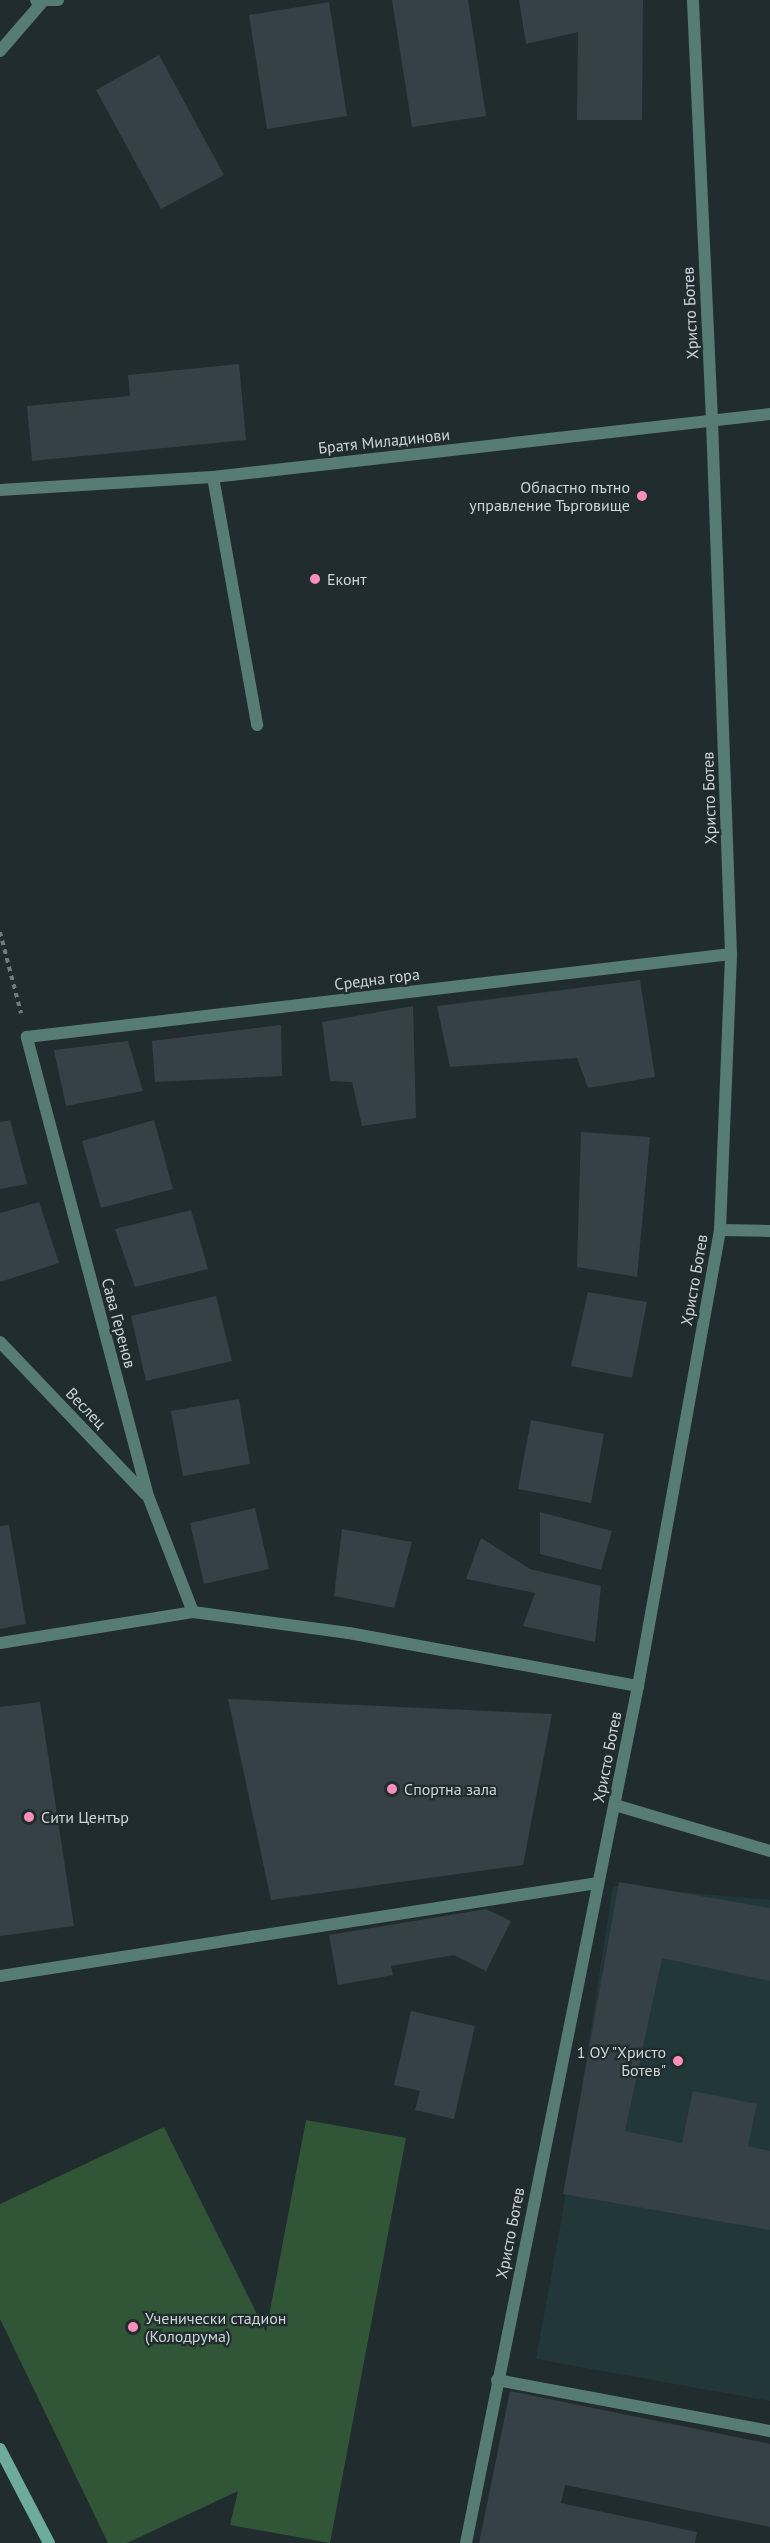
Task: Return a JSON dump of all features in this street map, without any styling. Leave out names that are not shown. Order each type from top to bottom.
[{"type":"main road","points":[[0,2449],[49,2543]]},
{"type":"street","points":[[0,51],[41,1],[58,0]]},
{"type":"street","name":"Христо Ботев","points":[[466,2543],[597,1883],[615,1805],[720,1230],[731,954],[712,420],[693,0]]},
{"type":"street","name":"Братя Миладинови","points":[[0,490],[213,477],[770,414]]},
{"type":"street","points":[[213,477],[257,725]]},
{"type":"street","name":"Средна гора","points":[[27,1037],[731,954]]},
{"type":"street","name":"Сава Геренов","points":[[27,1037],[148,1496],[193,1612]]},
{"type":"street","points":[[720,1230],[770,1232]]},
{"type":"street","name":"Веслец","points":[[0,1342],[148,1496]]},
{"type":"street","points":[[0,1643],[193,1612],[349,1633],[638,1686]]},
{"type":"street","points":[[615,1805],[770,1851]]},
{"type":"street","points":[[0,1976],[597,1883]]},
{"type":"street","points":[[497,2380],[770,2431]]},
{"type":"path","points":[[0,932],[27,1037]]},
{"type":"shaded area","name":"1 ОУ \"Христо Ботев\"","points":[[613,1886],[770,1900],[770,2401],[536,2359],[561,2222]]},
{"type":"green space","name":"Ученически стадион (Колодрума)","points":[[306,2120],[406,2138],[330,2543],[230,2525],[238,2491],[127,2543],[108,2543],[0,2319],[0,2204],[164,2127],[266,2332]]},
{"type":"building","points":[[392,0],[468,0],[486,116],[412,127]]},
{"type":"building","points":[[519,0],[643,0],[642,120],[577,120],[578,32],[526,44]]},
{"type":"building","points":[[329,2],[347,116],[267,129],[249,15]]},
{"type":"building","points":[[159,55],[224,175],[161,209],[96,90]]},
{"type":"building","points":[[239,364],[246,440],[32,461],[27,406],[130,396],[128,375]]},
{"type":"building","points":[[640,980],[655,1077],[588,1088],[577,1058],[450,1067],[437,1006]]},
{"type":"building","points":[[413,1006],[416,1118],[362,1126],[352,1082],[330,1081],[322,1022]]},
{"type":"building","points":[[281,1025],[282,1076],[155,1082],[152,1041]]},
{"type":"building","points":[[128,1041],[143,1091],[66,1106],[54,1050]]},
{"type":"building","points":[[10,1120],[27,1184],[0,1189],[0,1122]]},
{"type":"building","points":[[154,1120],[173,1189],[101,1208],[82,1141]]},
{"type":"building","points":[[581,1132],[650,1137],[637,1277],[577,1267]]},
{"type":"building","points":[[39,1202],[59,1263],[0,1282],[0,1213]]},
{"type":"building","points":[[191,1210],[208,1269],[135,1287],[115,1229]]},
{"type":"building","points":[[588,1292],[647,1302],[632,1378],[571,1366]]},
{"type":"building","points":[[216,1296],[232,1361],[146,1381],[131,1316]]},
{"type":"building","points":[[239,1399],[250,1464],[183,1476],[171,1411]]},
{"type":"building","points":[[531,1420],[604,1434],[591,1503],[518,1489]]},
{"type":"building","points":[[255,1508],[269,1569],[204,1584],[190,1523]]},
{"type":"building","points":[[540,1512],[612,1531],[601,1570],[540,1554]]},
{"type":"building","points":[[9,1525],[26,1624],[0,1629],[0,1526]]},
{"type":"building","points":[[342,1529],[412,1542],[394,1608],[334,1596]]},
{"type":"building","points":[[481,1538],[530,1569],[601,1586],[595,1642],[523,1626],[535,1593],[466,1579]]},
{"type":"building","name":"Спортна зала","points":[[228,1699],[552,1714],[523,1865],[271,1900]]},
{"type":"building","name":"Сити Център","points":[[40,1702],[74,1926],[0,1936],[0,1707]]},
{"type":"building","points":[[619,1882],[770,1908],[770,1981],[662,1958],[625,2131],[682,2143],[693,2091],[757,2104],[748,2146],[770,2151],[770,2230],[563,2194]]},
{"type":"building","points":[[486,1909],[511,1921],[486,1971],[454,1955],[391,1966],[393,1975],[338,1985],[329,1935]]},
{"type":"building","points":[[411,2011],[475,2026],[454,2119],[415,2110],[420,2091],[394,2085]]},
{"type":"building","points":[[510,2391],[770,2444],[770,2527],[565,2485],[561,2503],[697,2532],[695,2543],[479,2543]]},
{"type":"place","name":"Областно пътно управление Търговище","points":[[642,496]]},
{"type":"place","name":"Еконт","points":[[315,579]]},
{"type":"place","name":"Спортна зала","points":[[392,1789]]},
{"type":"place","name":"Сити Център","points":[[29,1817]]},
{"type":"place","name":"1 ОУ \"Христо Ботев\"","points":[[678,2061]]},
{"type":"place","name":"Ученически стадион (Колодрума)","points":[[133,2327]]}]
